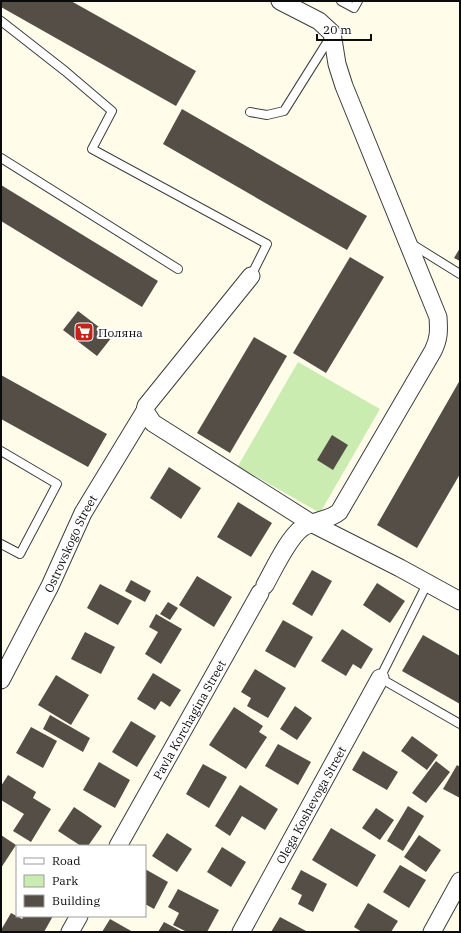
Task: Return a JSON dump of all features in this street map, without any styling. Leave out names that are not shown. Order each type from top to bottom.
[{"type":"street","points":[[280,1],[319,21],[332,34],[337,64],[344,86],[438,317],[438,341],[339,512],[326,520],[311,523]]},
{"type":"street","name":"Ostrovskogo Street","points":[[1,680],[50,586],[83,513],[145,411],[146,406],[251,276]]},
{"type":"street","points":[[145,411],[153,423],[311,523],[400,568],[460,601]]},
{"type":"street","name":"Pavla Korchagina Street","points":[[119,845],[295,535],[302,528],[311,523]]},
{"type":"street","name":"Olega Koshevoga Street","points":[[241,932],[380,678]]},
{"type":"street","points":[[432,932],[460,881]]},
{"type":"street","points":[[70,932],[78,917]]},
{"type":"lane","points":[[341,1],[354,8],[358,1]]},
{"type":"lane","points":[[1,20],[112,111],[92,149],[267,244],[251,276]]},
{"type":"lane","points":[[250,112],[267,115],[284,111],[332,34]]},
{"type":"lane","points":[[1,158],[178,269]]},
{"type":"lane","points":[[408,242],[460,274]]},
{"type":"lane","points":[[1,451],[57,484],[20,554],[1,544]]},
{"type":"lane","points":[[427,584],[380,678],[460,724]]},
{"type":"green space","points":[[298,362],[380,409],[320,513],[238,466]]},
{"type":"building","points":[[1,1],[71,1],[196,71],[176,106],[1,7]]},
{"type":"building","points":[[182,109],[367,216],[347,250],[163,144]]},
{"type":"building","points":[[1,185],[158,281],[142,307],[1,221]]},
{"type":"building","points":[[460,248],[460,261],[454,258]]},
{"type":"building","points":[[350,257],[384,277],[326,373],[293,353]]},
{"type":"building","points":[[78,311],[112,337],[97,356],[63,330]]},
{"type":"building","points":[[254,337],[287,356],[230,453],[197,433]]},
{"type":"building","points":[[1,375],[107,434],[88,467],[1,419]]},
{"type":"building","points":[[460,380],[460,474],[417,548],[377,525]]},
{"type":"building","points":[[332,435],[348,445],[333,470],[317,460]]},
{"type":"building","points":[[169,467],[201,488],[181,519],[150,498]]},
{"type":"building","points":[[238,502],[272,523],[251,557],[217,537]]},
{"type":"building","points":[[312,570],[332,581],[312,616],[292,604]]},
{"type":"building","points":[[197,576],[232,597],[214,627],[179,605]]},
{"type":"building","points":[[131,580],[151,591],[145,602],[125,591]]},
{"type":"building","points":[[377,583],[405,601],[390,623],[363,605]]},
{"type":"building","points":[[100,584],[132,601],[118,625],[87,608]]},
{"type":"building","points":[[168,602],[178,608],[170,620],[160,614]]},
{"type":"building","points":[[156,614],[182,629],[161,664],[145,654],[158,632],[149,627]]},
{"type":"building","points":[[283,620],[313,637],[295,668],[265,651]]},
{"type":"building","points":[[342,629],[373,649],[361,669],[353,664],[346,676],[321,661]]},
{"type":"building","points":[[85,632],[115,647],[101,674],[71,659]]},
{"type":"building","points":[[423,635],[460,656],[460,704],[402,671]]},
{"type":"building","points":[[255,669],[286,688],[268,718],[247,706],[251,698],[241,692]]},
{"type":"building","points":[[153,673],[181,690],[170,707],[161,701],[155,710],[137,699]]},
{"type":"building","points":[[56,675],[89,695],[71,725],[38,705]]},
{"type":"building","points":[[295,706],[312,718],[297,740],[280,729]]},
{"type":"building","points":[[234,707],[263,726],[259,732],[267,737],[246,769],[209,745]]},
{"type":"building","points":[[50,715],[90,738],[83,752],[43,729]]},
{"type":"building","points":[[131,721],[156,736],[137,767],[112,752]]},
{"type":"building","points":[[31,727],[57,741],[43,768],[16,753]]},
{"type":"building","points":[[412,736],[438,755],[427,770],[401,751]]},
{"type":"building","points":[[278,744],[311,762],[298,785],[265,766]]},
{"type":"building","points":[[363,751],[398,772],[387,790],[352,770]]},
{"type":"building","points":[[436,761],[450,772],[426,803],[412,793]]},
{"type":"building","points":[[99,762],[130,780],[115,808],[83,790]]},
{"type":"building","points":[[203,764],[227,777],[209,808],[186,794]]},
{"type":"building","points":[[457,765],[460,767],[460,798],[443,789]]},
{"type":"building","points":[[8,775],[36,792],[33,798],[51,809],[31,842],[13,831],[24,814],[1,800],[1,786]]},
{"type":"building","points":[[240,785],[278,809],[265,830],[242,816],[230,836],[215,826]]},
{"type":"building","points":[[408,806],[424,816],[403,851],[387,841]]},
{"type":"building","points":[[74,807],[102,826],[89,845],[79,845],[58,831]]},
{"type":"building","points":[[376,808],[394,820],[380,840],[362,828]]},
{"type":"building","points":[[331,828],[376,855],[357,887],[312,860]]},
{"type":"building","points":[[167,833],[192,849],[177,872],[152,856]]},
{"type":"building","points":[[1,835],[16,845],[1,868]]},
{"type":"building","points":[[419,835],[441,850],[426,872],[404,857]]},
{"type":"building","points":[[222,847],[246,862],[231,887],[207,872]]},
{"type":"building","points":[[400,865],[426,880],[409,908],[383,892]]},
{"type":"building","points":[[146,870],[168,882],[154,909],[146,905]]},
{"type":"building","points":[[301,870],[327,884],[313,912],[298,904],[302,895],[291,889]]},
{"type":"building","points":[[178,889],[219,910],[207,932],[187,932],[173,925],[179,913],[168,907]]},
{"type":"building","points":[[368,903],[398,921],[391,932],[362,932],[354,927]]},
{"type":"building","points":[[11,913],[22,919],[23,917],[52,917],[44,932],[1,932]]},
{"type":"building","points":[[280,917],[308,932],[271,932]]},
{"type":"building","points":[[110,919],[133,932],[102,932]]},
{"type":"building","points":[[164,922],[183,932],[158,932]]},
{"type":"place","name":"Поляна","points":[[84,332]]}]
